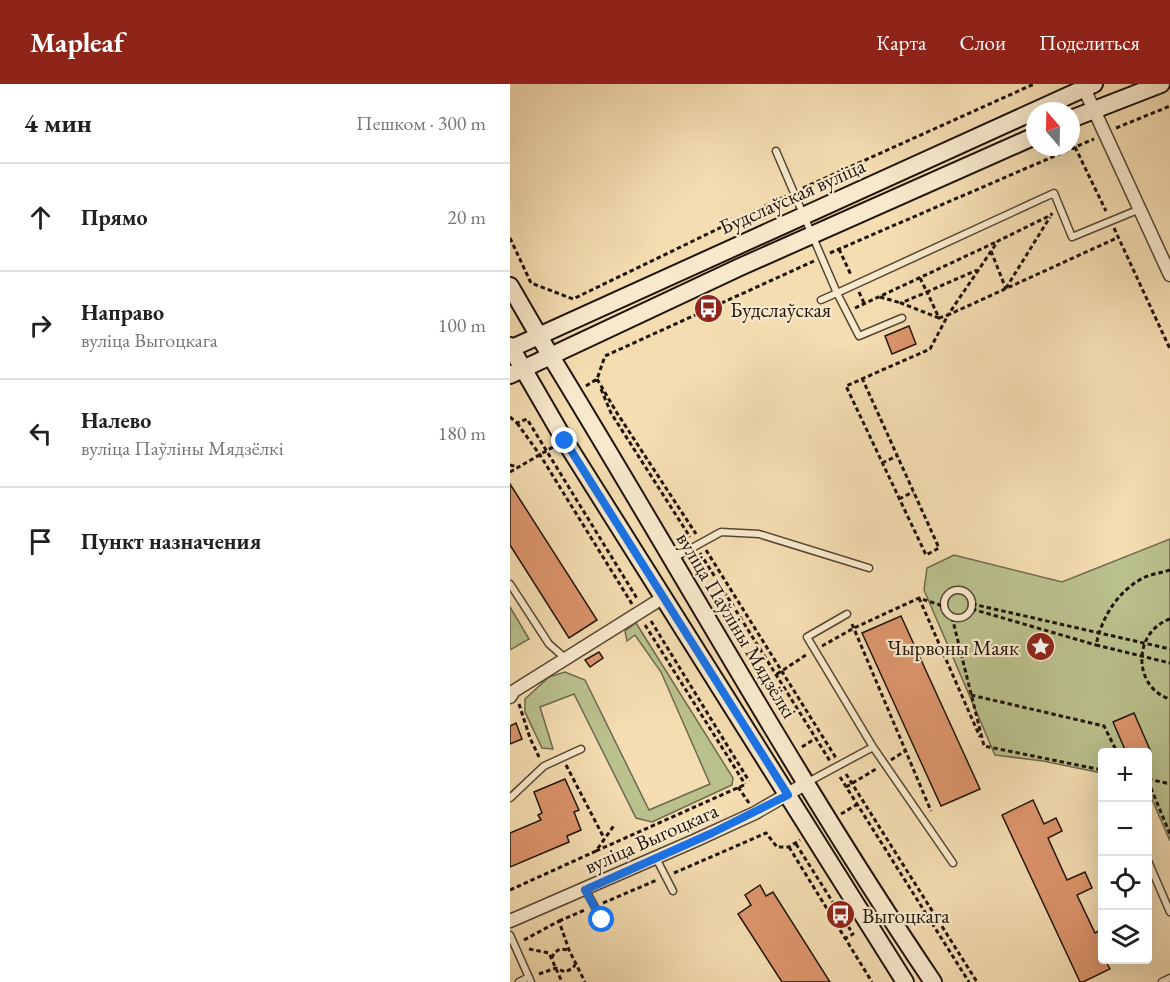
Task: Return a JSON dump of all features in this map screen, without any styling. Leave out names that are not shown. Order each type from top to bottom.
[{"type":"street","points":[[1080,115],[1161,84]]},
{"type":"street","points":[[1086,85],[1093,109],[1170,275]]},
{"type":"street","name":"Будслаўская вуліца","points":[[510,348],[1086,85]]},
{"type":"street","name":"Будслаўская вуліца","points":[[516,372],[812,234],[1026,140]]},
{"type":"street","name":"вуліца Паўліны Мядзёлкі","points":[[510,286],[805,784],[933,982]]},
{"type":"street","points":[[510,348],[516,372],[547,409],[856,907],[905,982]]},
{"type":"street","points":[[512,694],[607,631],[664,597]]},
{"type":"street","name":"вуліца Выгоцкага","points":[[510,921],[585,890],[754,813],[805,784]]},
{"type":"lane","points":[[776,151],[837,293],[859,336],[902,318]]},
{"type":"lane","points":[[821,300],[1054,193],[1072,237],[1140,209]]},
{"type":"lane","points":[[672,559],[721,532],[759,534],[868,568]]},
{"type":"lane","points":[[510,584],[549,644],[566,659]]},
{"type":"lane","points":[[957,590],[969,595],[972,606],[966,616],[956,619],[948,615],[943,606],[945,597],[957,590]]},
{"type":"lane","points":[[847,614],[807,637],[873,747],[953,863]]},
{"type":"lane","points":[[805,784],[873,747]]},
{"type":"lane","points":[[510,798],[544,766],[581,749]]},
{"type":"lane","points":[[656,858],[673,891]]},
{"type":"lane","points":[[1152,870],[1170,912]]},
{"type":"lane","points":[[585,890],[602,920]]},
{"type":"lane","points":[[510,935],[530,980],[519,982]]},
{"type":"lane","points":[[1162,982],[1170,978]]},
{"type":"path","points":[[510,238],[531,283],[573,299],[794,192],[1034,84]]},
{"type":"path","points":[[1080,145],[1170,106]]},
{"type":"path","points":[[573,394],[597,379],[605,356],[822,257],[1056,156]]},
{"type":"path","points":[[1079,156],[1170,349]]},
{"type":"path","points":[[1006,289],[1051,215],[1054,193]]},
{"type":"path","points":[[846,312],[1051,215]]},
{"type":"path","points":[[880,296],[939,318],[1119,237]]},
{"type":"path","points":[[862,378],[939,548],[926,555],[846,386],[862,378],[930,349],[948,315],[998,241]]},
{"type":"path","points":[[988,246],[1006,289]]},
{"type":"path","points":[[901,303],[979,269]]},
{"type":"path","points":[[920,278],[939,318]]},
{"type":"path","points":[[597,379],[612,413],[781,670],[969,982]]},
{"type":"path","points":[[597,379],[616,414],[777,674],[977,982]]},
{"type":"path","points":[[510,417],[517,423],[547,409]]},
{"type":"path","points":[[527,419],[749,781]]},
{"type":"path","points":[[510,472],[540,455]]},
{"type":"path","points":[[882,463],[897,456]]},
{"type":"path","points":[[510,465],[518,467]]},
{"type":"path","points":[[899,499],[914,492]]},
{"type":"path","points":[[1096,645],[1102,620],[1114,602],[1143,578],[1170,570]]},
{"type":"path","points":[[777,674],[854,628],[919,598],[943,606]]},
{"type":"path","points":[[919,598],[984,746]]},
{"type":"path","points":[[972,606],[1170,649]]},
{"type":"path","points":[[972,606],[1096,645],[1170,663]]},
{"type":"path","points":[[847,614],[931,812]]},
{"type":"path","points":[[952,618],[984,746]]},
{"type":"path","points":[[1170,619],[1148,633],[1141,655],[1142,667],[1154,689],[1170,699]]},
{"type":"path","points":[[512,694],[544,766]]},
{"type":"path","points":[[971,695],[1104,726],[1115,748]]},
{"type":"path","points":[[984,746],[1098,769]]},
{"type":"path","points":[[562,757],[604,838]]},
{"type":"path","points":[[1152,781],[1170,784]]},
{"type":"path","points":[[510,890],[738,787]]},
{"type":"path","points":[[1152,790],[1170,834]]},
{"type":"path","points":[[596,851],[615,824]]},
{"type":"path","points":[[846,938],[853,934],[795,843],[789,847],[872,982]]},
{"type":"path","points":[[562,982],[549,953],[530,950],[522,941],[559,921],[569,950],[585,982]]},
{"type":"path","points":[[552,959],[554,953],[560,949],[569,950]]},
{"type":"path","points":[[530,980],[556,968],[565,972],[573,968],[576,963]]},
{"type":"green space","points":[[1170,539],[1170,841],[1152,799],[1152,748],[1098,748],[1098,772],[1043,761],[995,755],[924,590],[927,568],[954,555],[1062,582]]},
{"type":"green space","points":[[510,607],[529,639],[510,650]]},
{"type":"green space","points":[[636,623],[733,778],[732,785],[652,822],[636,818],[574,694],[540,707],[553,749],[542,748],[525,712],[525,699],[549,677],[565,672],[585,680],[649,810],[710,784],[661,672],[635,635],[627,641],[625,631]]},
{"type":"building","points":[[909,326],[916,344],[892,354],[885,336]]},
{"type":"building","points":[[510,484],[597,620],[569,638],[510,545]]},
{"type":"building","points":[[901,616],[980,789],[941,806],[862,633]]},
{"type":"building","points":[[599,652],[603,658],[590,667],[585,660]]},
{"type":"building","points":[[1134,713],[1149,748],[1124,748],[1113,722]]},
{"type":"building","points":[[516,723],[522,739],[510,744],[510,726]]},
{"type":"building","points":[[565,779],[579,810],[574,812],[581,830],[567,836],[569,842],[510,867],[510,833],[541,820],[538,815],[542,813],[534,792]]},
{"type":"building","points":[[1033,800],[1044,824],[1056,818],[1062,831],[1048,838],[1067,880],[1085,872],[1092,888],[1077,895],[1095,933],[1098,931],[1098,964],[1107,964],[1110,969],[1080,982],[1002,815]]},
{"type":"building","points":[[760,885],[766,896],[773,892],[830,982],[782,982],[738,914],[751,905],[745,895]]},
{"type":"place","name":"Будслаўская","points":[[709,309]]},
{"type":"place","name":"Чырвоны Маяк","points":[[1040,647]]},
{"type":"place","name":"Выгоцкага","points":[[841,915]]},
{"type":"route","points":[[565,441],[788,795],[712,833],[585,890],[602,920]]}]
